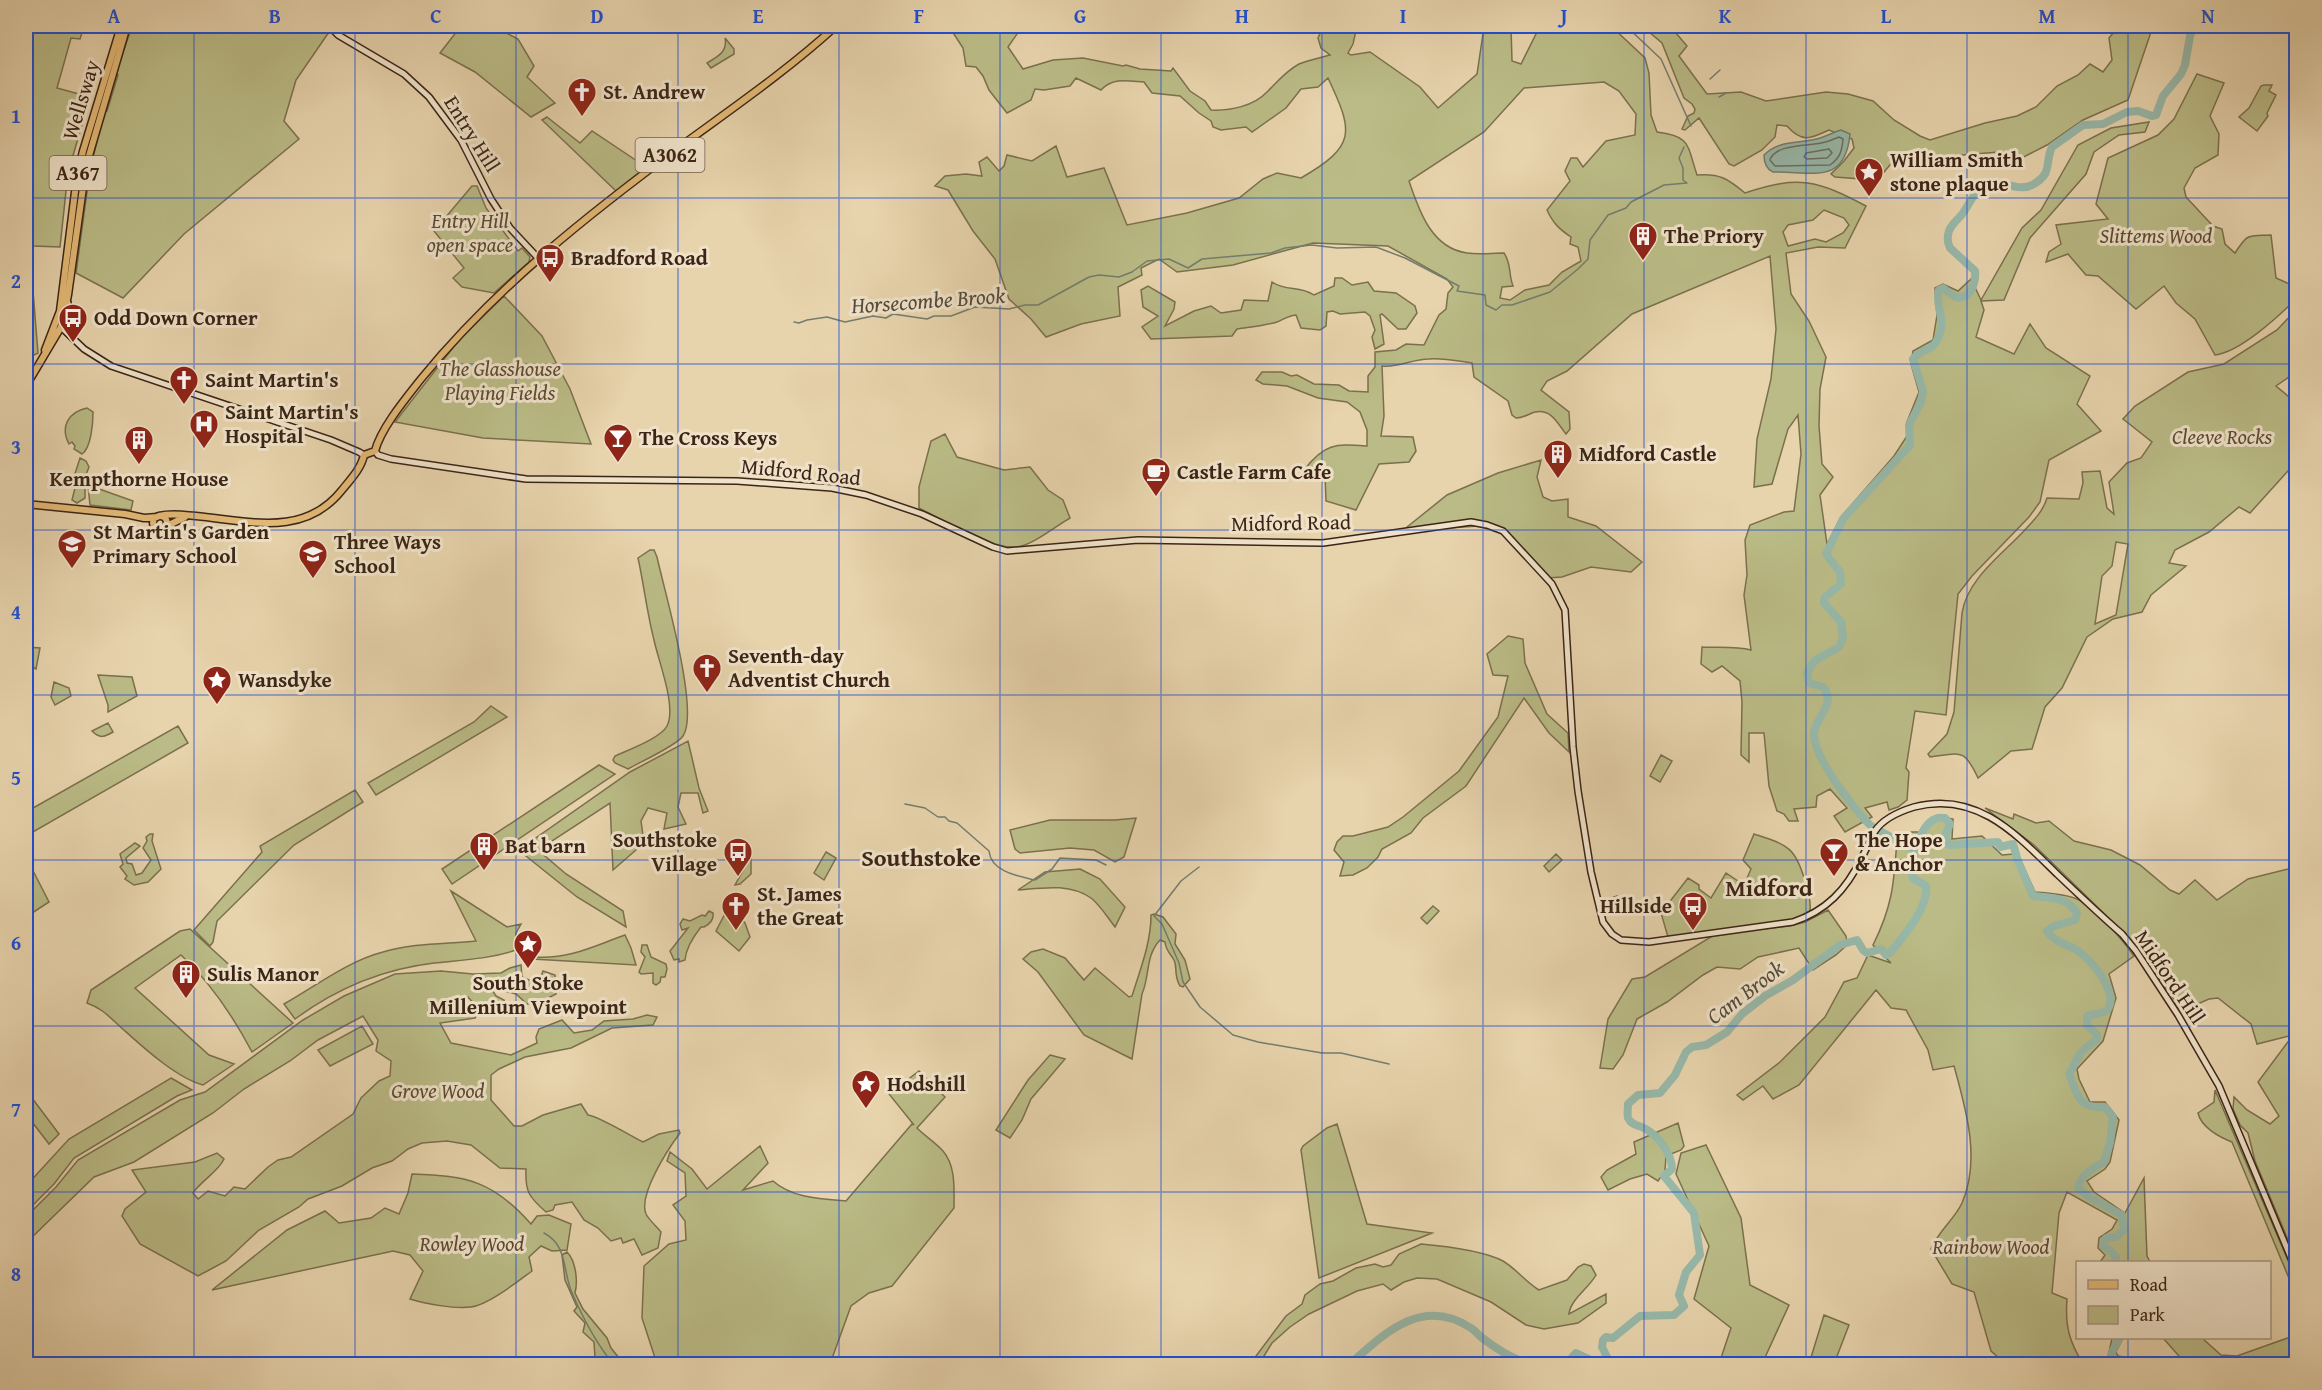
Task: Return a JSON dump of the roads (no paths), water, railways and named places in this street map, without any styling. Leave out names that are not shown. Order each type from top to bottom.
[{"type":"main road","name":"Wellsway","points":[[26,386],[58,326],[68,295],[89,139],[121,26]]},
{"type":"main road","name":"Wellsway","points":[[58,326],[77,176],[127,26]]},
{"type":"main road","name":"Entry Hill","points":[[329,26],[338,35],[404,74],[429,97],[461,140],[510,228],[539,259]]},
{"type":"main road","name":"A3062","points":[[375,452],[379,439],[444,351],[488,305],[587,218],[789,67],[836,26]]},
{"type":"main road","points":[[68,295],[68,319],[75,339]]},
{"type":"main road","points":[[58,326],[97,358],[128,372],[331,440],[364,455],[375,452]]},
{"type":"main road","name":"Midford Road","points":[[375,452],[391,459],[526,479],[737,481],[832,488],[866,495],[1007,551],[1138,540],[1323,543],[1407,533],[1471,522],[1487,525],[1503,531],[1552,584],[1565,610],[1573,747],[1578,791],[1595,892],[1603,922],[1611,934],[1628,941],[1649,942],[1765,927],[1803,919],[1836,897],[1852,875],[1870,839],[1882,824]]},
{"type":"main road","points":[[26,504],[129,514],[147,518],[176,514],[280,524],[318,513],[337,496],[359,469],[364,455]]},
{"type":"main road","points":[[129,514],[159,530],[179,519],[194,516]]},
{"type":"main road","points":[[158,516],[165,518],[166,525]]},
{"type":"main road","points":[[154,526],[154,520],[158,516]]},
{"type":"main road","name":"Midford Hill","points":[[1882,824],[1905,810],[1929,804],[1952,803],[1975,810],[2003,824],[2024,841],[2122,934],[2136,951],[2178,1015],[2219,1086],[2296,1270]]},
{"type":"water","points":[[1841,130],[1850,134],[1847,151],[1834,169],[1813,173],[1773,172],[1764,161],[1764,155],[1777,146],[1815,139]]},
{"type":"waterway","points":[[1626,26],[1661,59],[1691,126]]},
{"type":"waterway","points":[[1914,850],[1871,826],[1865,820],[1834,780],[1816,745],[1815,729],[1828,699],[1823,687],[1809,683],[1807,673],[1814,661],[1839,647],[1843,638],[1841,622],[1824,603],[1825,597],[1841,584],[1840,572],[1826,554],[1843,519],[1910,445],[1909,425],[1921,402],[1923,391],[1913,359],[1934,345],[1940,334],[1939,290],[1943,288],[1954,296],[1961,297],[1972,289],[1975,271],[1949,246],[1948,235],[1952,226],[1978,191],[1986,184],[2027,187],[2039,181],[2046,172],[2052,147],[2083,125],[2103,124],[2127,112],[2138,111],[2152,116],[2156,115],[2163,96],[2181,74],[2185,65],[2194,26]]},
{"type":"waterway","points":[[1710,79],[1720,70]]},
{"type":"waterway","points":[[1719,97],[1726,93]]},
{"type":"waterway","name":"Horsecombe Brook","points":[[794,322],[827,317],[845,322],[873,316],[886,318],[893,314],[927,319],[934,316],[951,316],[975,307],[1009,309],[1038,305],[1089,277],[1099,275],[1119,277],[1132,272],[1147,261],[1169,259],[1188,268],[1202,259],[1271,253],[1285,248],[1312,245],[1337,248],[1376,247],[1405,258],[1459,286],[1457,291],[1485,295],[1486,305],[1496,310],[1502,305],[1512,305],[1550,292],[1578,269],[1588,259],[1590,240],[1608,215],[1626,208],[1631,202],[1664,185],[1687,183],[1683,180],[1683,168],[1679,158],[1684,147]]},
{"type":"waterway","points":[[905,804],[925,808],[938,817],[945,817],[957,823],[989,851],[995,864],[1014,875],[1035,880],[1052,869],[1060,858],[1096,860],[1106,865]]},
{"type":"waterway","name":"Cam Brook","points":[[1566,1364],[1576,1353],[1593,1361],[1608,1359],[1602,1347],[1603,1340],[1606,1337],[1613,1338],[1640,1316],[1674,1315],[1684,1306],[1679,1295],[1686,1272],[1700,1255],[1694,1213],[1664,1176],[1672,1169],[1670,1157],[1654,1135],[1629,1120],[1628,1104],[1638,1095],[1660,1093],[1675,1075],[1686,1052],[1692,1047],[1706,1045],[1727,1032],[1742,1014],[1765,996],[1793,980],[1840,945],[1857,940],[1867,953],[1881,949],[1886,955],[1890,953],[1914,921],[1923,903],[1926,886],[1913,878],[1912,864],[1920,837],[1930,823],[1937,818],[1945,818],[1950,824],[1945,836],[1949,845],[1998,842],[2000,847],[2013,844],[2033,896],[2064,901],[2077,913],[2075,920],[2054,926],[2047,931],[2058,941],[2083,955],[2107,986],[2110,994],[2108,1009],[2087,1016],[2087,1025],[2097,1035],[2097,1039],[2081,1052],[2069,1074],[2080,1100],[2089,1106],[2105,1107],[2113,1117],[2110,1143],[2104,1162],[2084,1175],[2078,1188],[2089,1197],[2122,1215],[2124,1230],[2116,1237],[2106,1238],[2103,1246],[2116,1257],[2114,1261]]},
{"type":"waterway","points":[[1199,867],[1181,881],[1154,916],[1162,924],[1179,963],[1183,982],[1200,1007],[1233,1035],[1258,1042],[1322,1053],[1341,1053],[1389,1064]]},
{"type":"waterway","points":[[544,1233],[558,1245],[577,1304],[613,1364]]},
{"type":"waterway","name":"Cam Brook","points":[[1350,1364],[1377,1341],[1405,1322],[1420,1317],[1436,1316],[1453,1319],[1471,1328],[1498,1349],[1529,1364]]},
{"type":"waterway","points":[[2116,1364],[2112,1354],[2119,1339]]},
{"type":"place","name":"St. Andrew","points":[[582,118]]},
{"type":"place","name":"William Smith stone plaque","points":[[1869,198]]},
{"type":"place","name":"The Priory","points":[[1643,262]]},
{"type":"place","name":"Bradford Road","points":[[550,284]]},
{"type":"place","name":"Odd Down Corner","points":[[73,344]]},
{"type":"place","name":"Saint Martin's","points":[[184,406]]},
{"type":"place","name":"Saint Martin's Hospital","points":[[204,450]]},
{"type":"place","name":"The Cross Keys","points":[[618,464]]},
{"type":"place","name":"Kempthorne House","points":[[139,466]]},
{"type":"place","name":"Midford Castle","points":[[1558,480]]},
{"type":"place","name":"Castle Farm Cafe","points":[[1156,498]]},
{"type":"place","name":"St Martin's Garden Primary School","points":[[72,570]]},
{"type":"place","name":"Three Ways School","points":[[313,580]]},
{"type":"place","name":"Seventh-day Adventist Church","points":[[707,694]]},
{"type":"place","name":"Wansdyke","points":[[217,706]]},
{"type":"place","name":"Bat barn","points":[[484,872]]},
{"type":"place","name":"Southstoke Village","points":[[738,878]]},
{"type":"place","name":"The Hope & Anchor","points":[[1834,878]]},
{"type":"place","name":"St. James the Great","points":[[736,932]]},
{"type":"place","name":"Hillside","points":[[1693,932]]},
{"type":"place","name":"South Stoke Millenium Viewpoint","points":[[528,970]]},
{"type":"place","name":"Sulis Manor","points":[[186,1000]]},
{"type":"place","name":"Hodshill","points":[[866,1110]]},
{"type":"district","name":"Southstoke","points":[[921,858]]},
{"type":"district","name":"Midford","points":[[1769,888]]},
{"type":"park label","name":"Entry Hill open space","points":[[470,233]]},
{"type":"park label","name":"Slittems Wood","points":[[2156,236]]},
{"type":"park label","name":"The Glasshouse Playing Fields","points":[[500,381]]},
{"type":"park label","name":"Cleeve Rocks","points":[[2222,437]]},
{"type":"park label","name":"Grove Wood","points":[[438,1091]]},
{"type":"park label","name":"Rowley Wood","points":[[472,1244]]},
{"type":"park label","name":"Rainbow Wood","points":[[1991,1247]]}]
